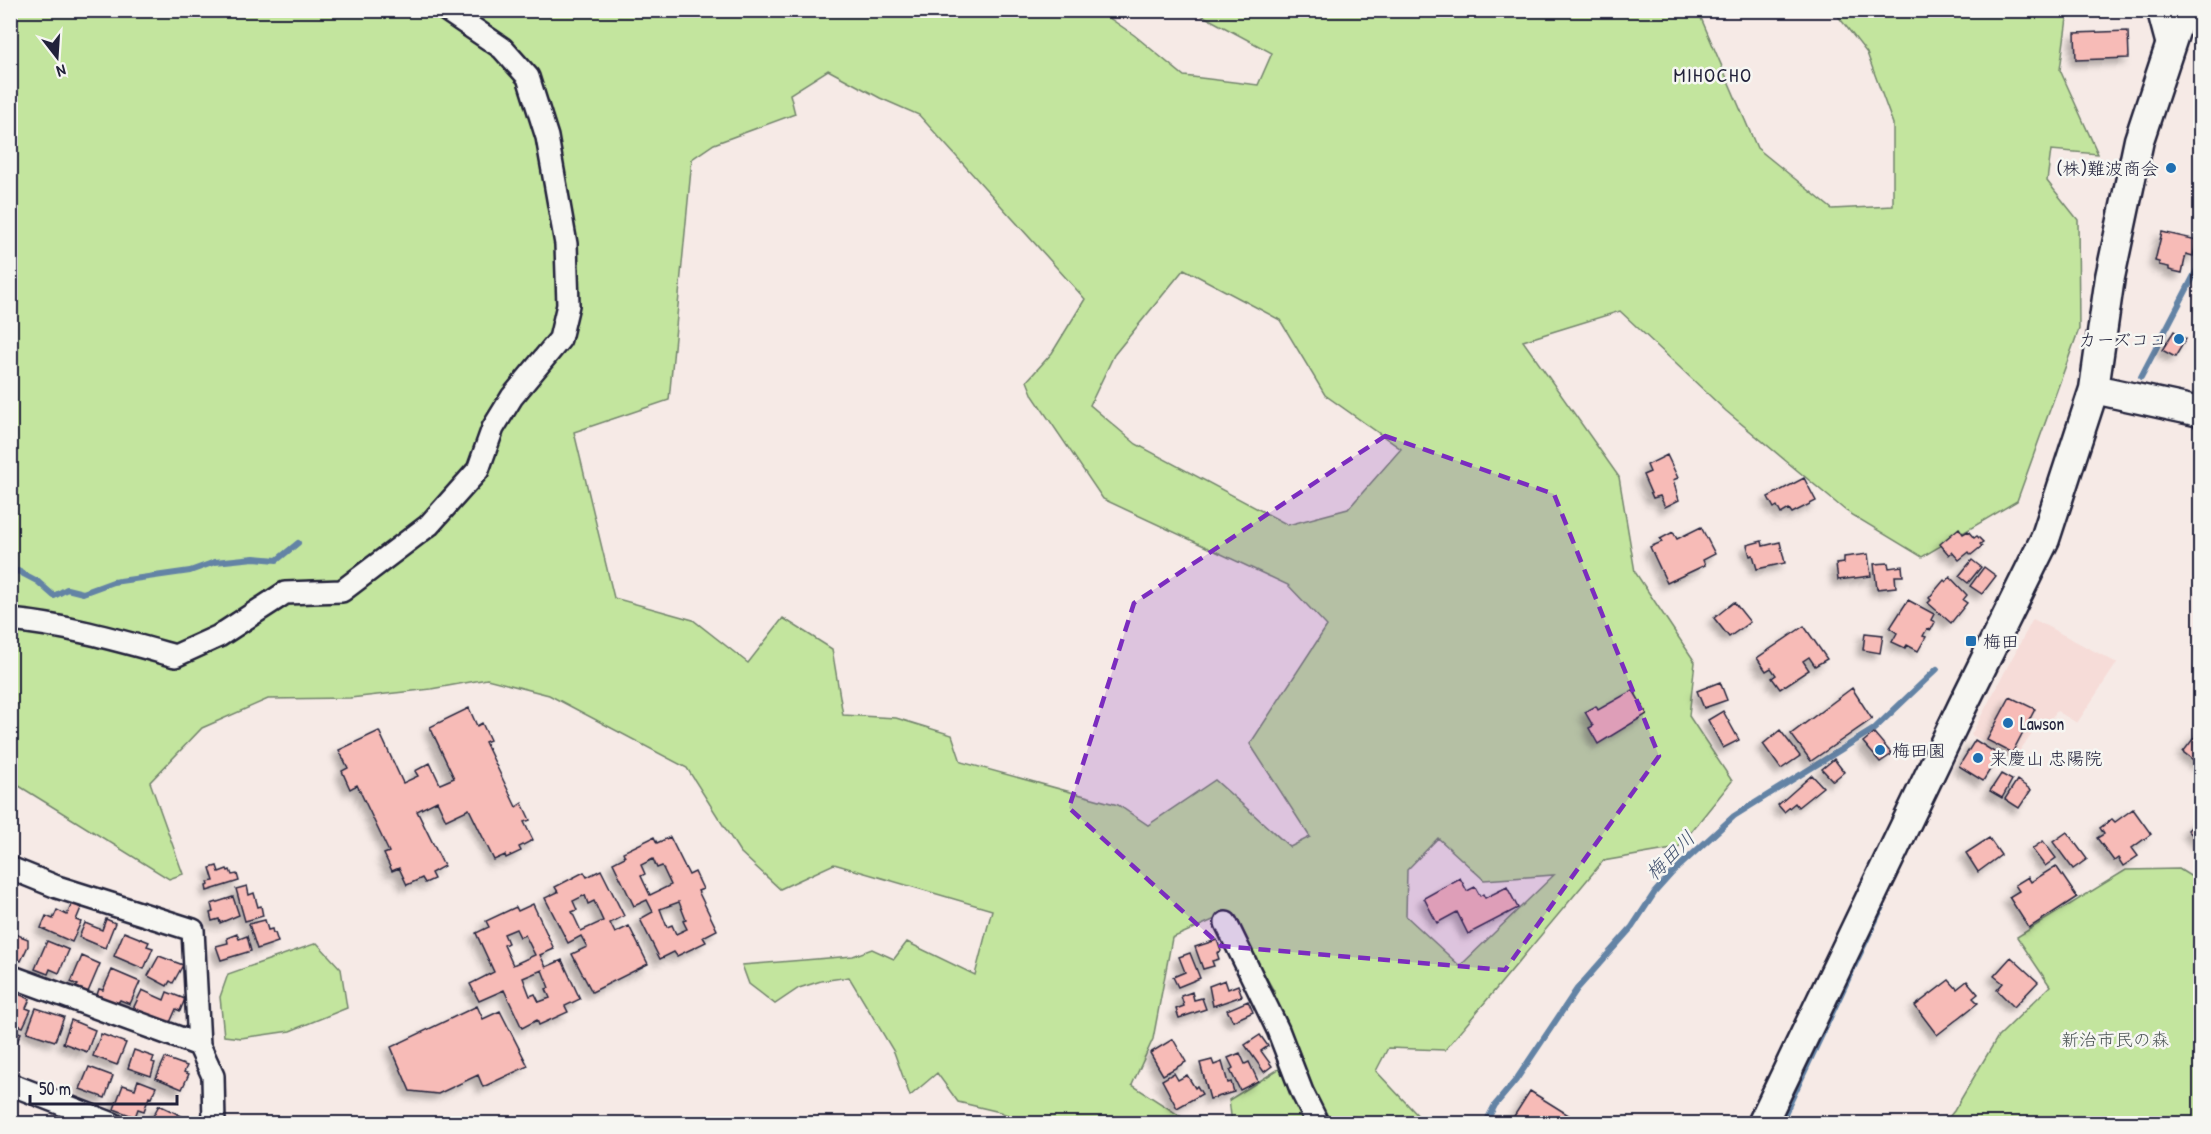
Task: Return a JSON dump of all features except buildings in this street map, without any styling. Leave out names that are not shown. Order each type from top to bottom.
[{"type":"street","points":[[10,620],[31,622],[118,640],[175,656],[219,636],[285,593],[342,591],[429,525],[478,470],[493,428],[512,397],[560,339],[568,305],[566,244],[547,137],[528,77],[502,48],[446,10]]},
{"type":"street","points":[[2158,10],[2169,51]]},
{"type":"street","points":[[1762,1124],[2045,539],[2094,389],[2110,277],[2139,140],[2182,10]]},
{"type":"street","points":[[2094,389],[2200,412]]},
{"type":"street","points":[[10,868],[57,887],[193,930],[199,1045],[213,1076],[214,1124]]},
{"type":"street","points":[[1226,923],[1278,1029],[1302,1092],[1318,1124]]},
{"type":"street","points":[[10,976],[199,1045]]},
{"type":"street","points":[[10,1084],[113,1124]]},
{"type":"highlighted area","points":[[1385,436],[1554,494],[1659,756],[1505,970],[1221,946],[1069,808],[1134,603]]},
{"type":"shaded area","points":[[2033,619],[2117,663],[2077,723],[2057,711],[2048,722],[2038,726],[2015,757],[1971,735]]},
{"type":"green space","points":[[11,11],[1099,11],[1134,35],[1184,76],[1258,85],[1272,53],[1194,11],[1698,11],[1757,148],[1832,209],[1893,206],[1893,124],[1867,53],[1834,11],[2068,11],[2060,70],[2098,154],[2051,150],[2047,181],[2078,220],[2079,329],[2017,501],[1922,557],[1846,511],[1726,411],[1620,311],[1523,341],[1619,477],[1635,572],[1695,662],[1689,716],[1732,781],[1678,848],[1603,861],[1445,1050],[1388,1048],[1376,1071],[1425,1123],[1232,1123],[1229,1100],[1279,1069],[1271,1035],[1274,991],[1229,913],[1172,938],[1153,1039],[1132,1085],[1191,1123],[1027,1123],[1000,1112],[958,1102],[937,1073],[910,1096],[894,1052],[849,977],[821,981],[799,988],[775,1004],[749,984],[742,965],[853,956],[872,949],[894,959],[907,942],[975,975],[992,910],[834,864],[780,889],[740,852],[687,768],[549,695],[487,679],[431,689],[350,698],[268,699],[202,728],[150,782],[183,874],[169,879],[11,781],[11,629],[21,615],[10,599]],"holes":[[[828,70],[880,98],[919,115],[1085,299],[1052,353],[1027,381],[1033,396],[1103,499],[1288,585],[1327,626],[1250,744],[1310,837],[1290,847],[1215,780],[1148,825],[1118,805],[961,762],[952,735],[896,718],[843,715],[832,649],[783,618],[748,663],[693,620],[614,598],[574,432],[669,400],[692,159],[714,144],[795,114],[790,94]],[[1184,269],[1280,320],[1325,395],[1401,449],[1348,509],[1288,525],[1136,444],[1090,405],[1114,355]],[[1438,838],[1484,880],[1554,875],[1460,966],[1406,916],[1407,870]]]},
{"type":"green space","name":"新治市民の森","points":[[2179,869],[2200,882],[2200,1123],[1944,1123],[1954,1111],[1997,1038],[2050,986],[2017,937],[2126,870]]},
{"type":"green space","points":[[317,943],[341,969],[347,1008],[290,1031],[241,1038],[224,1036],[220,997],[228,974]]},
{"type":"waterway","points":[[2141,377],[2200,264]]},
{"type":"waterway","points":[[10,573],[18,571],[37,581],[54,596],[67,589],[83,593],[113,582],[190,571],[215,562],[254,558],[277,560],[298,543]]},
{"type":"waterway","name":"梅田川","points":[[1485,1124],[1495,1105],[1516,1080],[1577,989],[1632,927],[1655,892],[1672,873],[1734,816],[1874,729],[1937,669]]},
{"type":"waterway","points":[[1780,1124],[1882,907]]},
{"type":"place","name":"(株)難波商会","points":[[2171,168]]},
{"type":"place","name":"カーズココ","points":[[2179,339]]},
{"type":"place","name":"梅田","points":[[1971,641]]},
{"type":"place","name":"Lawson","points":[[2008,723]]},
{"type":"place","name":"梅田園","points":[[1880,750]]},
{"type":"place","name":"来慶山 忠陽院","points":[[1978,758]]},
{"type":"district","name":"MIHOCHO","points":[[1713,74]]}]
